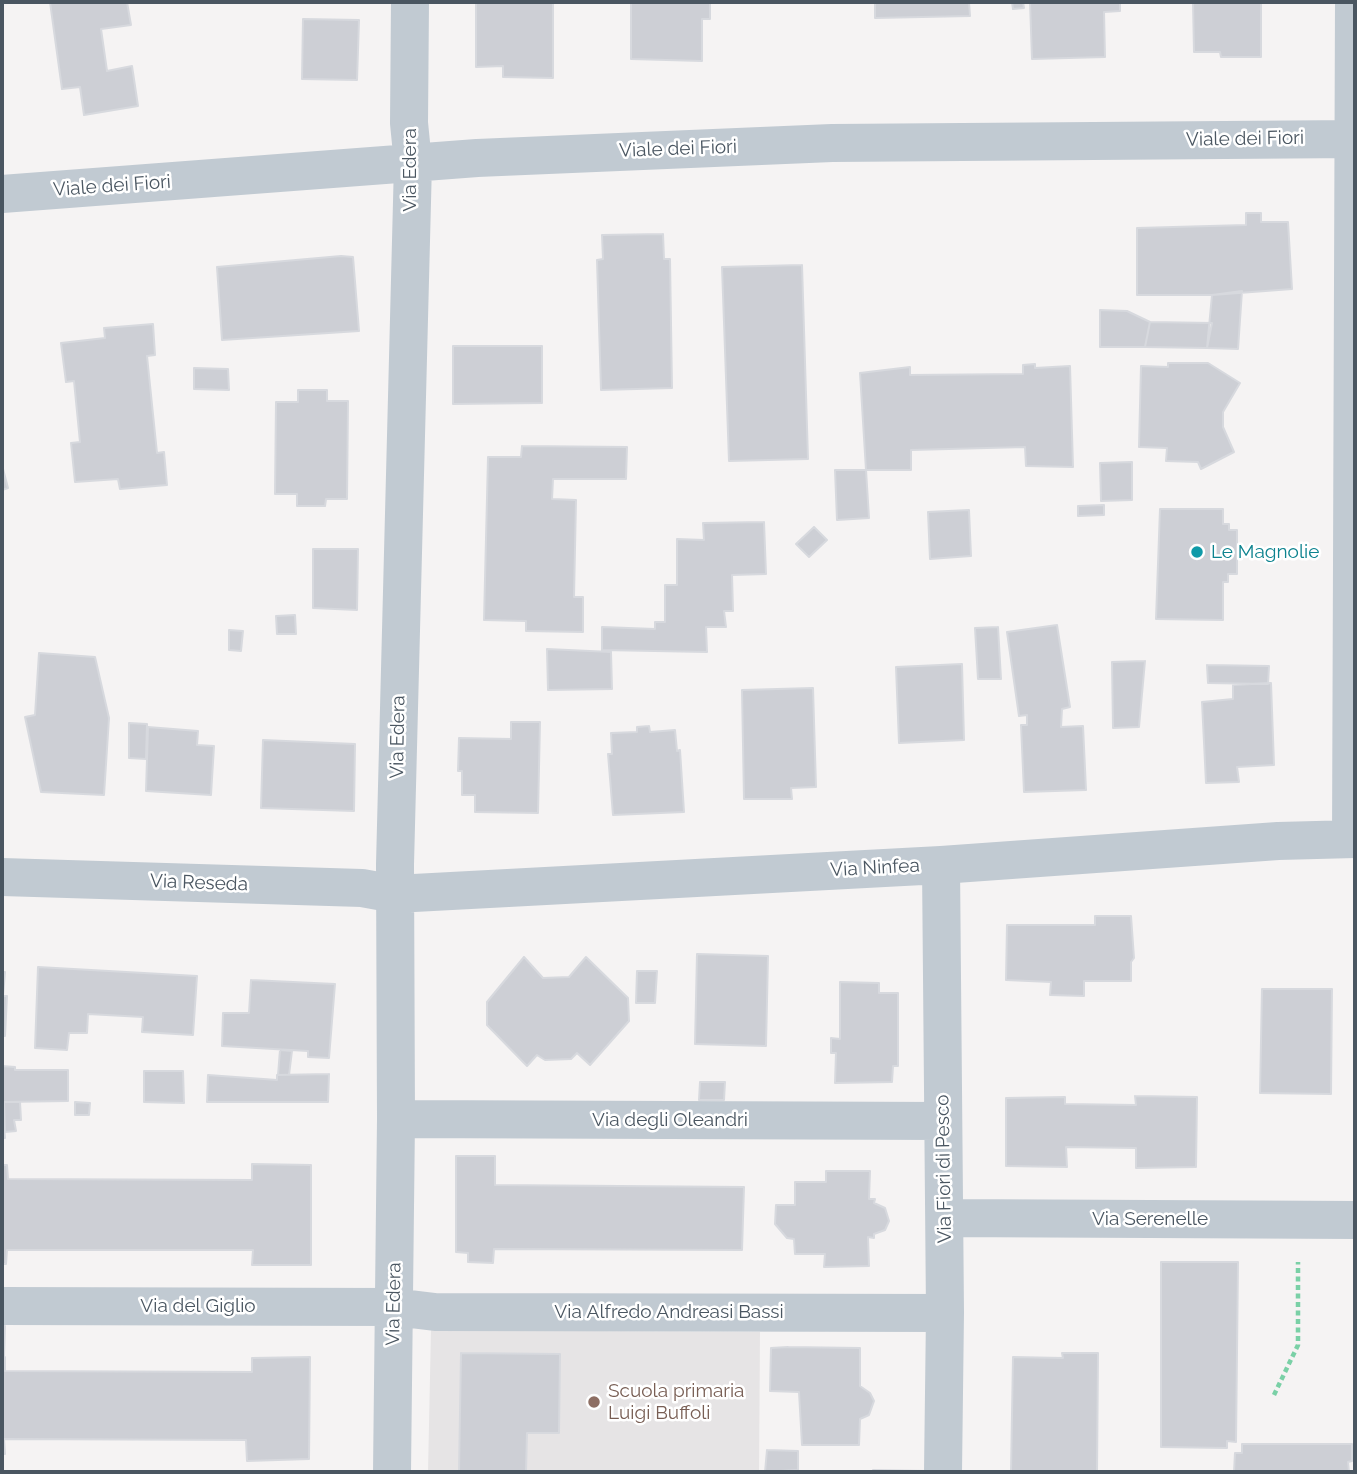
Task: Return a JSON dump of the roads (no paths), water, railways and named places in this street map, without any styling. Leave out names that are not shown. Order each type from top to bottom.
[{"type":"street","name":"Via Edera","points":[[391,1472],[396,1119],[395,894],[413,163],[409,123],[411,2]]},
{"type":"street","points":[[1353,839],[1354,2]]},
{"type":"street","name":"Viale dei Fiori","points":[[2,194],[413,163],[832,143],[1354,139]]},
{"type":"street","name":"Via Ninfea","points":[[395,894],[941,865],[1278,841],[1353,839]]},
{"type":"street","name":"Via Fiori di Pesco","points":[[941,865],[945,1217],[943,1472]]},
{"type":"street","name":"Via Reseda","points":[[2,877],[362,888],[395,894]]},
{"type":"street","name":"Via degli Oleandri","points":[[396,1119],[943,1121]]},
{"type":"street","name":"Via Serenelle","points":[[945,1217],[1355,1220]]},
{"type":"street","name":"Via del Giglio","points":[[2,1306],[394,1307]]},
{"type":"street","name":"Via Alfredo Andreasi Bassi","points":[[394,1307],[435,1312],[945,1313]]},
{"type":"place","name":"Le Magnolie","points":[[1197,552]]},
{"type":"place","name":"Scuola primaria Luigi Buffoli","points":[[594,1402]]}]
